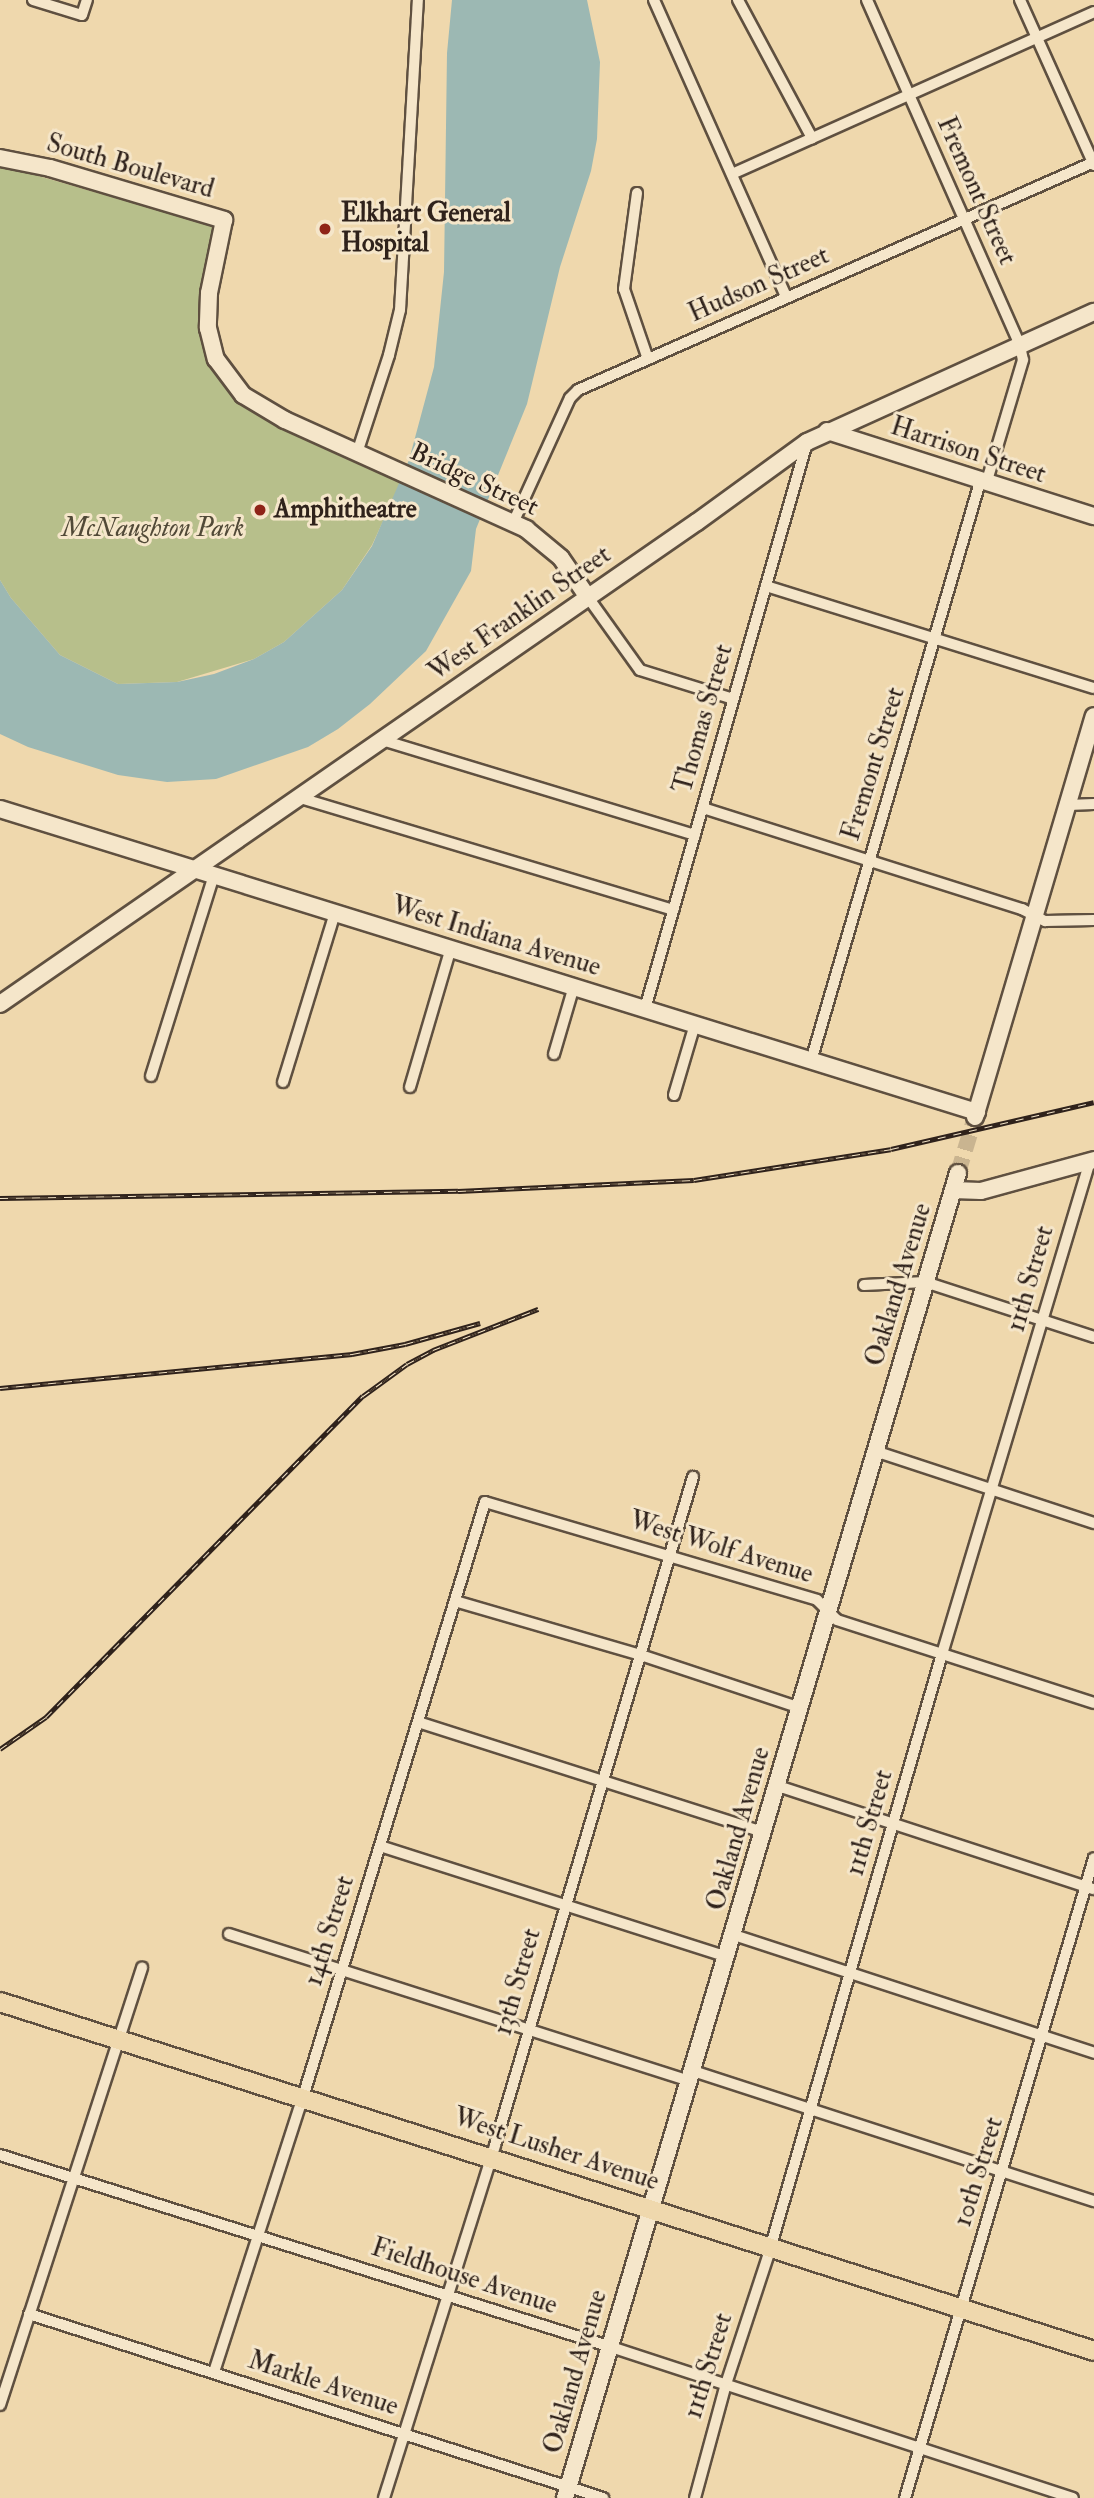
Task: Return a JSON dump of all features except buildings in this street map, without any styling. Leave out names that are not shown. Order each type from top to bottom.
[{"type":"main road","name":"West Lusher Avenue","points":[[0,2002],[650,2207],[1094,2351]]},
{"type":"street","points":[[33,0],[84,5]]},
{"type":"street","points":[[357,453],[389,355],[400,310],[418,0]]},
{"type":"street","points":[[654,0],[786,297]]},
{"type":"street","points":[[738,0],[812,138]]},
{"type":"street","name":"Fremont Street","points":[[811,1061],[868,860],[1023,360],[1020,346],[867,0]]},
{"type":"street","points":[[1020,0],[1094,163]]},
{"type":"street","points":[[732,174],[1094,12]]},
{"type":"street","name":"South Boulevard","points":[[0,158],[53,169],[224,220],[207,310],[210,342],[220,367],[233,385],[252,402],[357,453]]},
{"type":"street","name":"Hudson Street","points":[[508,520],[570,398],[578,390],[1094,163]]},
{"type":"street","points":[[637,193],[624,289],[648,359]]},
{"type":"street","name":"West Franklin Street","points":[[0,1004],[697,522],[807,442],[1092,315]]},
{"type":"street","name":"Harrison Street","points":[[827,431],[983,483],[1094,516]]},
{"type":"street","name":"Thomas Street","points":[[645,1009],[807,442]]},
{"type":"street","name":"Bridge Street","points":[[357,453],[508,520],[552,548],[587,596]]},
{"type":"street","points":[[765,586],[1094,688]]},
{"type":"street","points":[[587,596],[640,670],[733,699]]},
{"type":"street","points":[[1034,916],[1094,716]]},
{"type":"street","points":[[382,740],[695,835]]},
{"type":"street","points":[[297,797],[673,910]]},
{"type":"street","points":[[1068,805],[1094,804]]},
{"type":"street","points":[[703,808],[1052,922],[1094,920]]},
{"type":"street","name":"West Indiana Avenue","points":[[0,809],[574,986],[976,1114],[1034,916]]},
{"type":"street","points":[[151,1076],[214,875]]},
{"type":"street","points":[[283,1082],[335,913]]},
{"type":"street","points":[[411,1087],[451,948]]},
{"type":"street","points":[[554,1054],[574,986]]},
{"type":"street","points":[[674,1095],[695,1024]]},
{"type":"street","points":[[953,1190],[981,1191],[1092,1160]]},
{"type":"street","name":"11th Street","points":[[695,2498],[726,2384],[771,2246],[942,1654],[1092,1160]]},
{"type":"street","name":"Oakland Avenue","points":[[567,2492],[608,2346],[734,1935],[874,1451],[958,1173]]},
{"type":"street","points":[[864,1285],[925,1282],[1094,1337]]},
{"type":"street","points":[[874,1451],[1094,1523]]},
{"type":"street","name":"13th Street","points":[[384,2498],[528,2030],[692,1477]]},
{"type":"street","name":"West Wolf Avenue","points":[[485,1502],[817,1600],[837,1620],[1094,1703]]},
{"type":"street","name":"14th Street","points":[[214,2372],[256,2234],[303,2097],[485,1502]]},
{"type":"street","points":[[455,1601],[638,1654],[800,1708]]},
{"type":"street","points":[[418,1722],[763,1832]]},
{"type":"street","points":[[778,1786],[1089,1887]]},
{"type":"street","points":[[380,1846],[727,1956]]},
{"type":"street","name":"10th Street","points":[[905,2498],[1089,1887],[1094,1858]]},
{"type":"street","points":[[229,1934],[528,2030],[810,2109],[1094,2201]]},
{"type":"street","points":[[734,1935],[1094,2053]]},
{"type":"street","points":[[0,2405],[142,1967]]},
{"type":"street","name":"Fieldhouse Avenue","points":[[0,2155],[608,2346],[1073,2498]]},
{"type":"street","name":"Markle Avenue","points":[[29,2314],[403,2434],[567,2492],[603,2498]]},
{"type":"green space","name":"McNaughton Park","points":[[0,165],[213,226],[216,232],[200,320],[205,349],[224,386],[252,412],[401,482],[372,545],[342,590],[284,642],[254,659],[177,682],[118,684],[60,655],[11,598],[0,580]]},
{"type":"water","points":[[452,0],[587,0],[600,62],[597,139],[591,171],[560,267],[527,404],[476,529],[471,571],[426,651],[370,704],[338,729],[308,747],[216,779],[167,782],[118,775],[28,747],[0,734],[0,580],[11,598],[60,655],[118,684],[177,682],[214,674],[254,659],[284,642],[342,590],[372,546],[409,460],[434,367],[444,272],[447,53]]},
{"type":"tunnel","points":[[958,1173],[975,1117]]},
{"type":"railway","points":[[0,1198],[458,1191],[694,1180],[891,1149],[1094,1102]]},
{"type":"railway","points":[[0,1749],[46,1717],[363,1396],[407,1364],[433,1350],[538,1309]]},
{"type":"railway","points":[[0,1388],[352,1354],[405,1344],[480,1323]]},
{"type":"place","name":"Elkhart General Hospital","points":[[325,229]]},
{"type":"place","name":"Amphitheatre","points":[[260,510]]}]
